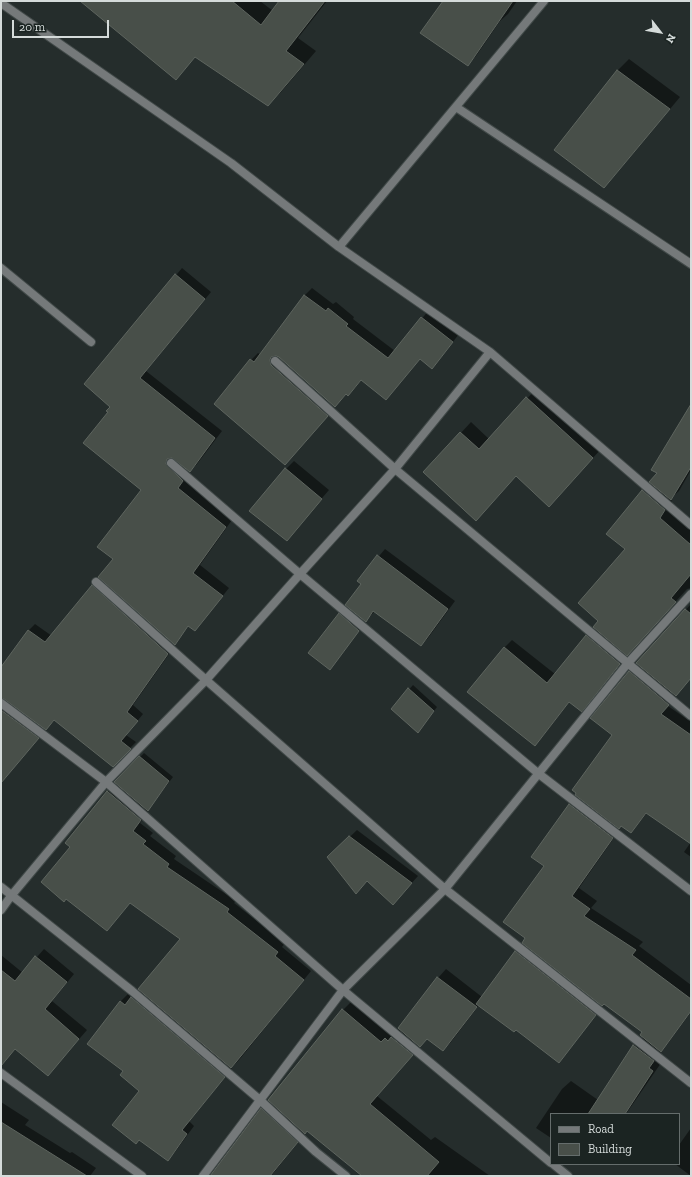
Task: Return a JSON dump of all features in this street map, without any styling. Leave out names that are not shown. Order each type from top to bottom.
[{"type":"street","points":[[339,247],[544,1]]},
{"type":"street","points":[[1,3],[231,163],[339,247],[490,352],[691,525]]},
{"type":"street","points":[[456,107],[691,264]]},
{"type":"street","points":[[1,268],[91,342]]},
{"type":"street","points":[[1,910],[106,782],[206,680],[395,469],[490,352]]},
{"type":"street","points":[[275,361],[395,469],[691,716]]},
{"type":"street","points":[[171,463],[300,574],[539,774],[691,891]]},
{"type":"street","points":[[96,582],[445,889],[691,1083]]},
{"type":"street","points":[[203,1176],[344,990],[445,889],[628,664],[691,594]]},
{"type":"street","points":[[1,703],[106,782],[344,990],[550,1161]]},
{"type":"street","points":[[1,887],[132,991],[260,1100],[316,1152],[346,1176]]},
{"type":"street","points":[[1,1072],[142,1176]]},
{"type":"street","points":[[554,1165],[568,1176]]},
{"type":"building","points":[[80,1],[232,1],[261,25],[279,1],[325,1],[286,51],[304,64],[268,106],[195,57],[176,80]]},
{"type":"building","points":[[443,1],[513,1],[468,66],[420,33]]},
{"type":"building","points":[[617,70],[670,109],[604,188],[554,150]]},
{"type":"building","points":[[175,274],[205,299],[140,378],[215,438],[190,472],[172,458],[167,459],[166,464],[183,481],[178,488],[226,527],[193,573],[223,596],[195,631],[188,626],[175,645],[98,577],[113,559],[97,547],[141,490],[83,443],[108,412],[106,411],[110,407],[84,384]]},
{"type":"building","points":[[304,295],[326,311],[328,308],[348,324],[346,326],[388,358],[421,317],[453,342],[432,369],[420,359],[386,400],[361,380],[348,396],[346,394],[335,407],[279,357],[271,357],[271,365],[328,416],[285,465],[214,404],[250,359],[254,362]]},
{"type":"building","points":[[526,397],[593,458],[549,507],[516,476],[476,521],[423,472],[460,432],[479,449]]},
{"type":"building","points":[[691,404],[691,467],[671,500],[649,482],[657,473],[651,470]]},
{"type":"building","points":[[285,468],[322,499],[287,541],[249,511]]},
{"type":"building","points":[[642,490],[665,510],[660,518],[691,545],[691,574],[671,598],[676,602],[627,656],[593,627],[598,621],[578,603],[625,549],[606,534]]},
{"type":"building","points":[[377,555],[448,609],[421,646],[373,611],[366,622],[345,605],[361,584],[357,581]]},
{"type":"building","points":[[92,585],[168,654],[127,712],[138,721],[121,741],[131,749],[113,767],[54,720],[46,730],[1,698],[1,667],[28,630],[45,642]]},
{"type":"building","points":[[685,609],[691,614],[691,678],[676,696],[636,663]]},
{"type":"building","points":[[339,613],[359,631],[330,670],[308,653]]},
{"type":"building","points":[[586,635],[620,664],[582,712],[569,702],[535,746],[467,692],[504,647],[547,683]]},
{"type":"building","points":[[629,671],[669,705],[661,714],[691,735],[691,844],[646,813],[631,833],[621,826],[619,829],[575,795],[576,793],[572,790],[612,735],[590,718]]},
{"type":"building","points":[[408,688],[434,711],[418,733],[391,709]]},
{"type":"building","points":[[1,710],[39,738],[1,783]]},
{"type":"building","points":[[139,756],[169,781],[148,811],[114,782]]},
{"type":"building","points":[[107,791],[141,820],[133,831],[146,841],[143,844],[169,864],[167,867],[229,909],[227,912],[278,952],[275,956],[304,980],[231,1068],[138,989],[180,939],[130,903],[107,931],[66,899],[64,902],[41,882],[70,847],[65,843]]},
{"type":"building","points":[[569,804],[613,838],[572,896],[590,909],[584,916],[636,950],[632,955],[691,999],[691,1011],[661,1052],[640,1035],[642,1032],[604,1004],[602,1006],[522,943],[525,938],[503,922],[544,866],[531,857]]},
{"type":"building","points":[[349,836],[412,883],[393,905],[367,881],[356,894],[327,857]]},
{"type":"building","points":[[515,951],[596,1015],[559,1063],[516,1030],[514,1032],[476,1004]]},
{"type":"building","points":[[35,956],[67,982],[45,1009],[79,1039],[48,1076],[15,1049],[1,1066],[1,970],[15,981]]},
{"type":"building","points":[[437,977],[477,1007],[443,1051],[427,1039],[420,1047],[398,1028]]},
{"type":"building","points":[[131,997],[225,1077],[182,1130],[187,1134],[168,1161],[139,1140],[136,1144],[112,1125],[139,1091],[120,1075],[123,1071],[87,1044],[120,1001],[125,1005]]},
{"type":"building","points":[[342,1009],[381,1042],[385,1038],[388,1041],[391,1037],[413,1055],[370,1104],[439,1162],[427,1176],[362,1176],[307,1131],[305,1134],[268,1100]]},
{"type":"building","points":[[633,1045],[654,1061],[649,1068],[653,1071],[626,1113],[589,1113]]},
{"type":"building","points":[[261,1108],[298,1142],[270,1176],[210,1176]]},
{"type":"building","points":[[1,1122],[87,1176],[1,1176]]}]
